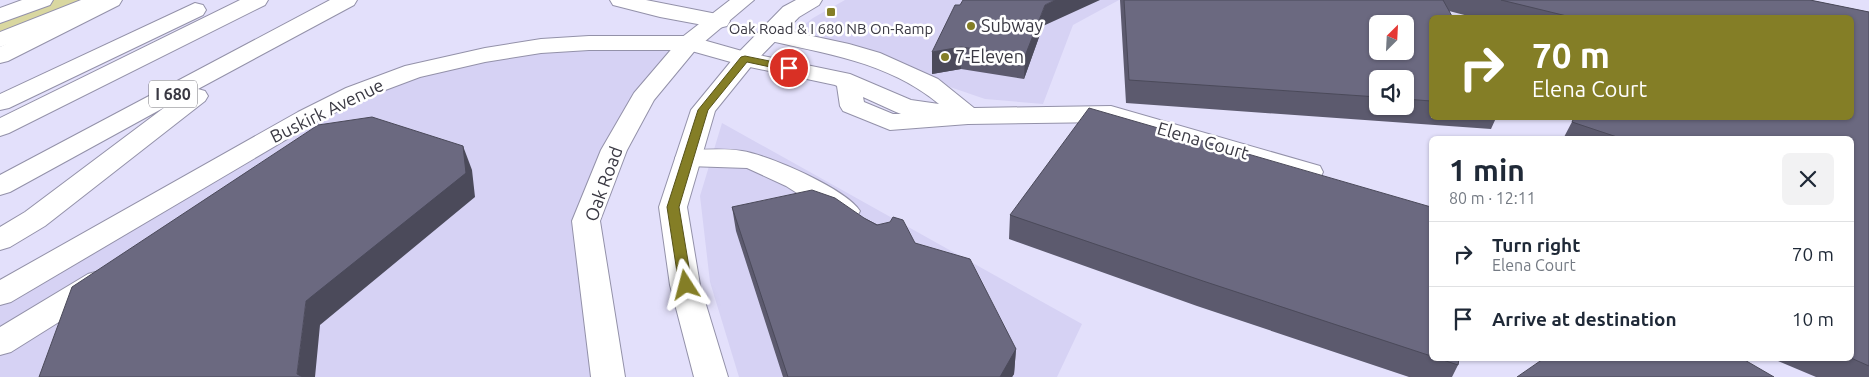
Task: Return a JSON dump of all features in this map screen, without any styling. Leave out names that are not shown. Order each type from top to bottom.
[{"type":"main road","points":[[0,16],[42,0]]},
{"type":"main road","points":[[0,40],[100,0]]},
{"type":"main road","points":[[0,56],[111,0]]},
{"type":"main road","points":[[0,103],[216,0]]},
{"type":"main road","name":"I 680","points":[[0,128],[257,0]]},
{"type":"main road","name":"I 680","points":[[0,186],[346,0]]},
{"type":"main road","points":[[622,0],[849,51],[872,58],[929,84],[968,116]]},
{"type":"main road","points":[[689,43],[743,0]]},
{"type":"main road","points":[[711,377],[686,285],[673,207],[703,110],[745,59],[791,12],[811,0]]},
{"type":"main road","name":"Buskirk Avenue","points":[[0,294],[307,117],[355,93],[413,71],[485,55],[541,46],[589,43],[689,43],[745,59]]},
{"type":"main road","name":"Oak Road","points":[[608,377],[586,221],[614,150],[643,98],[689,43]]},
{"type":"main road","points":[[0,240],[35,219],[261,47]]},
{"type":"main road","name":"Elena Court","points":[[745,59],[849,82],[852,106],[890,122],[968,116],[1111,114],[1336,180]]},
{"type":"main road","points":[[688,158],[744,159],[767,166],[822,195],[868,226]]},
{"type":"main road","points":[[0,343],[105,278]]},
{"type":"shaded area","points":[[47,0],[100,0],[0,40],[0,18]]},
{"type":"shaded area","points":[[845,0],[1119,0],[1073,25],[1043,104],[985,99],[950,87],[887,58],[852,46],[795,32],[813,18]]},
{"type":"shaded area","points":[[689,43],[643,98],[586,221],[608,377],[0,377],[0,294],[355,93],[485,55]]},
{"type":"shaded area","points":[[722,123],[1082,324],[1057,377],[739,377],[710,282],[700,196]]},
{"type":"building","points":[[963,0],[1055,0],[1045,5],[1025,56],[961,47],[932,52],[955,5],[960,5]]},
{"type":"building","points":[[1124,0],[1443,0],[1451,15],[1429,15],[1429,101],[1414,100],[1414,70],[1369,70],[1369,96],[1129,80]]},
{"type":"building","points":[[1501,0],[1810,0],[1869,12],[1869,366],[1854,359],[1854,136],[1614,136],[1572,122],[1573,120],[1854,120],[1854,15],[1563,15]]},
{"type":"building","points":[[1089,108],[1429,206],[1429,355],[1203,281],[1010,215]]},
{"type":"building","points":[[372,117],[463,146],[466,173],[306,301],[297,374],[303,377],[39,377],[72,287],[318,125]]},
{"type":"building","points":[[812,190],[835,198],[877,225],[890,222],[893,217],[903,220],[915,243],[970,259],[1016,349],[1000,377],[788,377],[732,207]]},
{"type":"building","points":[[1446,361],[1459,361],[1458,365]]},
{"type":"building","points":[[1540,361],[1746,361],[1774,377],[1517,377]]},
{"type":"place","name":"Oak Road & I 680 NB On-Ramp","points":[[831,12]]},
{"type":"place","name":"Subway","points":[[971,26]]},
{"type":"place","name":"7-Eleven","points":[[945,57]]},
{"type":"route","points":[[686,285],[673,207],[703,110],[745,59],[789,68]]}]
